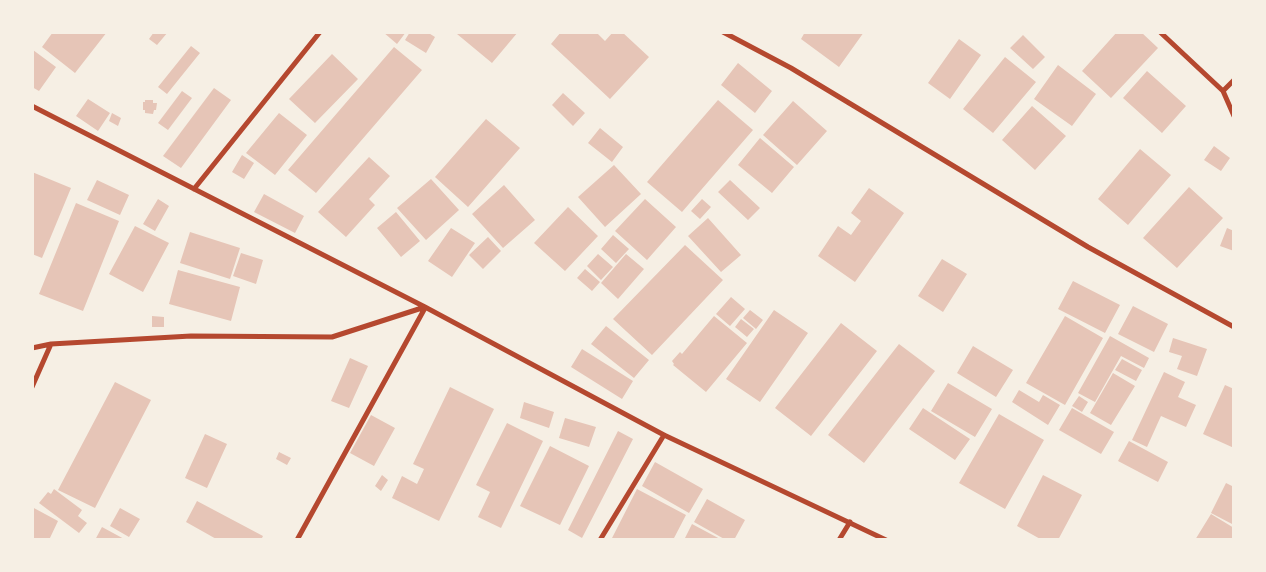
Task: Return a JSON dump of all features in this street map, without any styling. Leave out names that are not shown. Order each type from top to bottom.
[{"type":"street","points":[[194,190],[320,32]]},
{"type":"street","points":[[723,32],[791,68],[1088,247],[1234,327]]},
{"type":"street","points":[[1160,32],[1223,92],[1234,116]]},
{"type":"street","points":[[1223,92],[1234,80]]},
{"type":"street","points":[[32,106],[425,308],[664,435],[886,540]]},
{"type":"street","points":[[32,348],[52,344],[190,336],[332,336],[425,308]]},
{"type":"street","points":[[297,540],[425,308]]},
{"type":"street","points":[[32,387],[52,344]]},
{"type":"street","points":[[600,540],[664,435]]},
{"type":"street","points":[[839,540],[850,522]]},
{"type":"building","points":[[53,32],[107,32],[75,73],[42,47]]},
{"type":"building","points":[[154,32],[168,32],[157,45],[149,39]]},
{"type":"building","points":[[383,32],[406,32],[397,44]]},
{"type":"building","points":[[410,32],[427,32],[435,37],[426,53],[405,40]]},
{"type":"building","points":[[458,32],[518,32],[492,63],[457,34]]},
{"type":"building","points":[[561,32],[596,32],[605,41],[613,32],[622,32],[649,57],[610,99],[551,44]]},
{"type":"building","points":[[805,32],[864,32],[839,67],[801,39]]},
{"type":"building","points":[[1117,32],[1141,32],[1158,48],[1111,98],[1082,71]]},
{"type":"building","points":[[1023,35],[1045,57],[1033,69],[1010,48]]},
{"type":"building","points":[[959,39],[981,55],[950,99],[928,83]]},
{"type":"building","points":[[191,46],[200,53],[167,94],[158,87]]},
{"type":"building","points":[[394,47],[422,70],[316,193],[288,170]]},
{"type":"building","points":[[33,50],[56,67],[39,91],[32,87]]},
{"type":"building","points":[[332,54],[358,79],[315,123],[289,99]]},
{"type":"building","points":[[1005,57],[1036,82],[993,133],[963,109]]},
{"type":"building","points":[[738,63],[772,91],[755,113],[721,85]]},
{"type":"building","points":[[1058,65],[1096,94],[1072,126],[1034,99]]},
{"type":"building","points":[[1147,71],[1186,106],[1162,133],[1123,98]]},
{"type":"building","points":[[214,88],[231,100],[181,168],[163,156]]},
{"type":"building","points":[[182,91],[192,98],[168,130],[158,123]]},
{"type":"building","points":[[563,93],[585,113],[573,126],[552,105]]},
{"type":"building","points":[[88,99],[110,113],[98,131],[76,116]]},
{"type":"building","points":[[145,100],[153,100],[153,103],[157,103],[153,114],[145,113],[145,110],[143,110],[143,102]]},
{"type":"building","points":[[718,100],[753,130],[682,212],[647,182]]},
{"type":"building","points":[[793,101],[827,131],[797,165],[763,135]]},
{"type":"building","points":[[1032,106],[1066,136],[1035,170],[1002,140]]},
{"type":"building","points":[[112,113],[121,118],[118,126],[109,121]]},
{"type":"building","points":[[279,113],[307,135],[275,175],[246,153]]},
{"type":"building","points":[[486,119],[520,148],[468,207],[435,177]]},
{"type":"building","points":[[600,128],[623,147],[612,162],[588,143]]},
{"type":"building","points":[[760,138],[794,167],[772,193],[738,165]]},
{"type":"building","points":[[1214,146],[1230,158],[1221,171],[1204,160]]},
{"type":"building","points":[[1140,149],[1171,175],[1128,225],[1098,199]]},
{"type":"building","points":[[242,155],[254,163],[244,179],[232,172]]},
{"type":"building","points":[[369,157],[390,176],[369,199],[375,205],[346,237],[318,212]]},
{"type":"building","points":[[614,165],[641,194],[605,227],[578,197]]},
{"type":"building","points":[[32,172],[71,188],[42,258],[32,254]]},
{"type":"building","points":[[431,179],[459,210],[426,240],[397,208]]},
{"type":"building","points":[[97,180],[129,195],[120,215],[87,200]]},
{"type":"building","points":[[730,180],[760,208],[748,220],[718,192]]},
{"type":"building","points":[[504,185],[535,220],[503,248],[472,214]]},
{"type":"building","points":[[1189,187],[1223,218],[1177,268],[1143,238]]},
{"type":"building","points":[[869,188],[904,213],[855,282],[818,256],[838,226],[851,235],[861,221],[851,213]]},
{"type":"building","points":[[264,194],[304,216],[295,233],[254,212]]},
{"type":"building","points":[[158,199],[169,206],[155,231],[143,224]]},
{"type":"building","points":[[645,199],[676,227],[647,260],[615,231]]},
{"type":"building","points":[[702,199],[711,207],[700,219],[691,211]]},
{"type":"building","points":[[76,203],[119,221],[83,311],[39,294]]},
{"type":"building","points":[[568,207],[598,236],[565,271],[534,243]]},
{"type":"building","points":[[396,212],[420,241],[401,257],[377,228]]},
{"type":"building","points":[[708,218],[741,255],[721,272],[688,236]]},
{"type":"building","points":[[135,226],[169,243],[143,292],[109,274]]},
{"type":"building","points":[[451,228],[475,243],[452,277],[428,261]]},
{"type":"building","points":[[1227,228],[1234,231],[1234,251],[1220,246]]},
{"type":"building","points":[[190,232],[240,248],[230,279],[180,263]]},
{"type":"building","points":[[613,235],[629,249],[616,263],[601,249]]},
{"type":"building","points":[[488,237],[501,251],[483,269],[469,255]]},
{"type":"building","points":[[685,245],[723,280],[652,355],[613,319]]},
{"type":"building","points":[[241,253],[263,260],[256,284],[233,276]]},
{"type":"building","points":[[598,254],[613,267],[601,280],[587,266]]},
{"type":"building","points":[[626,254],[644,269],[618,299],[601,283]]},
{"type":"building","points":[[942,259],[967,274],[943,312],[918,296]]},
{"type":"building","points":[[585,269],[600,282],[592,291],[577,278]]},
{"type":"building","points":[[178,270],[240,287],[231,321],[169,304]]},
{"type":"building","points":[[1073,281],[1120,305],[1105,333],[1058,309]]},
{"type":"building","points":[[731,297],[745,309],[730,326],[716,314]]},
{"type":"building","points":[[1133,306],[1168,324],[1154,352],[1118,334]]},
{"type":"building","points":[[750,310],[763,320],[756,329],[743,318]]},
{"type":"building","points":[[774,310],[808,333],[760,402],[726,379]]},
{"type":"building","points":[[152,316],[164,317],[164,327],[152,327]]},
{"type":"building","points":[[714,316],[747,343],[706,392],[673,365],[672,361],[680,352],[682,354]]},
{"type":"building","points":[[1065,316],[1103,338],[1065,405],[1026,383]]},
{"type":"building","points":[[741,319],[754,329],[747,337],[735,327]]},
{"type":"building","points":[[841,323],[877,351],[811,436],[775,408]]},
{"type":"building","points":[[606,326],[649,360],[634,378],[591,344]]},
{"type":"building","points":[[1110,336],[1149,358],[1144,368],[1121,356],[1095,402],[1078,393]]},
{"type":"building","points":[[1173,338],[1207,349],[1197,376],[1177,369],[1182,356],[1169,352]]},
{"type":"building","points":[[899,344],[935,371],[864,463],[828,435]]},
{"type":"building","points":[[973,346],[1013,370],[996,397],[957,373]]},
{"type":"building","points":[[582,349],[633,381],[622,399],[571,367]]},
{"type":"building","points":[[350,358],[368,366],[349,408],[331,401]]},
{"type":"building","points":[[1122,359],[1142,370],[1136,381],[1115,370]]},
{"type":"building","points":[[1164,372],[1185,382],[1178,397],[1196,405],[1186,427],[1161,416],[1147,447],[1132,440]]},
{"type":"building","points":[[1113,373],[1135,386],[1111,425],[1090,413]]},
{"type":"building","points":[[115,382],[151,400],[95,508],[58,490]]},
{"type":"building","points":[[948,383],[992,409],[975,437],[931,411]]},
{"type":"building","points":[[1225,385],[1234,389],[1234,448],[1203,434]]},
{"type":"building","points":[[450,387],[494,409],[439,521],[392,498],[402,476],[417,484],[424,469],[413,464]]},
{"type":"building","points":[[1019,390],[1039,402],[1043,395],[1060,405],[1048,425],[1012,402]]},
{"type":"building","points":[[1079,396],[1088,402],[1082,412],[1072,406]]},
{"type":"building","points":[[524,402],[554,412],[549,428],[520,418]]},
{"type":"building","points":[[923,408],[970,439],[955,460],[909,429]]},
{"type":"building","points":[[1072,408],[1114,432],[1101,454],[1059,430]]},
{"type":"building","points":[[999,414],[1044,440],[1005,509],[959,483]]},
{"type":"building","points":[[371,415],[395,428],[374,466],[350,453]]},
{"type":"building","points":[[565,418],[596,427],[589,447],[559,438]]},
{"type":"building","points":[[507,423],[543,441],[501,528],[478,517],[490,492],[476,485]]},
{"type":"building","points":[[618,431],[633,439],[582,538],[568,530]]},
{"type":"building","points":[[205,434],[227,444],[207,488],[185,478]]},
{"type":"building","points":[[1129,441],[1168,462],[1158,482],[1118,461]]},
{"type":"building","points":[[550,446],[589,466],[560,525],[520,506]]},
{"type":"building","points":[[279,452],[291,458],[287,465],[276,459]]},
{"type":"building","points":[[655,462],[703,489],[689,513],[642,486]]},
{"type":"building","points":[[382,475],[388,480],[381,491],[375,486]]},
{"type":"building","points":[[1043,475],[1082,495],[1058,540],[1042,540],[1017,526]]},
{"type":"building","points":[[1226,483],[1234,487],[1234,525],[1211,513]]},
{"type":"building","points":[[54,489],[82,510],[78,516],[87,523],[79,533],[39,503],[48,492],[51,494]]},
{"type":"building","points":[[637,489],[686,515],[673,540],[611,540]]},
{"type":"building","points":[[707,499],[745,520],[734,540],[726,540],[694,522]]},
{"type":"building","points":[[197,501],[263,536],[261,540],[218,540],[186,522]]},
{"type":"building","points":[[32,507],[58,521],[49,540],[32,540]]},
{"type":"building","points":[[120,508],[140,519],[129,537],[110,526]]},
{"type":"building","points":[[1211,514],[1234,528],[1234,540],[1195,540]]},
{"type":"building","points":[[692,524],[722,540],[684,540]]},
{"type":"building","points":[[102,527],[126,540],[95,540]]}]
